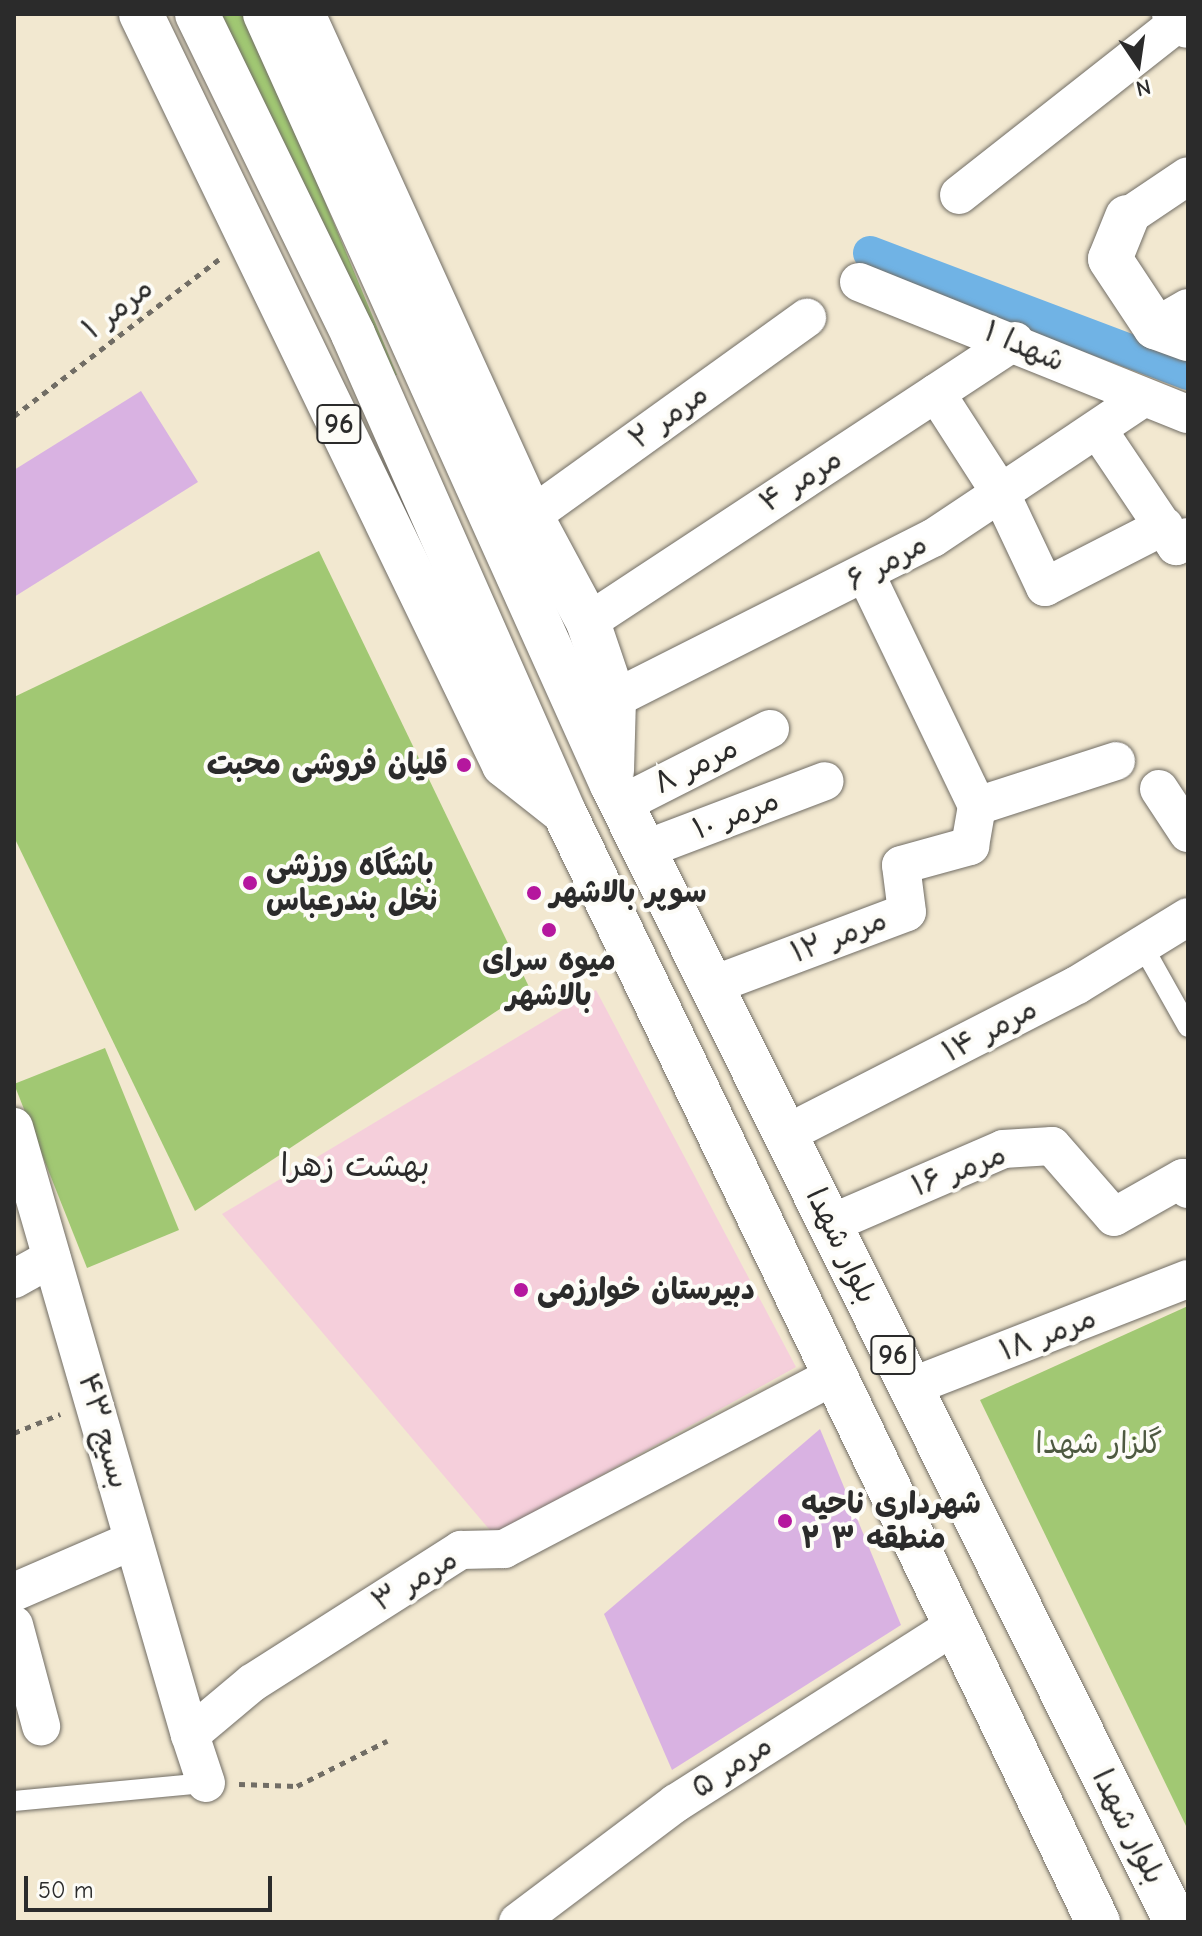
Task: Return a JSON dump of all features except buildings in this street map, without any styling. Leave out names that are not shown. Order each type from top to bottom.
[{"type":"main road","points":[[197,14],[353,334],[564,812]]},
{"type":"main road","name":"بلوار شهدا","points":[[265,14],[617,794],[908,1388],[1176,1922]]},
{"type":"main road","name":"96","points":[[303,14],[531,516],[588,622],[614,699],[617,794]]},
{"type":"main road","name":"96","points":[[148,20],[248,236],[504,765],[564,812],[832,1377],[1098,1922]]},
{"type":"main road","points":[[1127,217],[1110,259],[1177,325]]},
{"type":"street","points":[[959,195],[1181,20]]},
{"type":"street","points":[[1127,217],[1188,176]]},
{"type":"street","name":"شهدا ۱","points":[[859,282],[1015,341],[1143,398],[1188,414]]},
{"type":"street","name":"مرمر ۲","points":[[531,516],[807,318]]},
{"type":"street","name":"مرمر ۴","points":[[588,622],[1015,341]]},
{"type":"street","points":[[936,393],[1001,494],[1045,587],[1176,532],[1098,430]]},
{"type":"street","name":"مرمر ۶","points":[[614,699],[866,575],[1001,494],[1143,398]]},
{"type":"street","points":[[866,575],[977,806],[1116,761]]},
{"type":"street","name":"مرمر ۸","points":[[617,794],[770,729]]},
{"type":"street","name":"مرمر ۱۰","points":[[646,849],[825,781]]},
{"type":"street","points":[[1159,789],[1188,833]]},
{"type":"street","name":"مرمر ۱۲","points":[[713,985],[907,912],[901,865],[970,846],[977,806]]},
{"type":"street","name":"مرمر ۱۴","points":[[786,1134],[1142,945],[1188,917]]},
{"type":"street","name":"بسیج ۴۳","points":[[14,1127],[190,1735]]},
{"type":"street","name":"مرمر ۱۶","points":[[830,1224],[1003,1149],[1052,1146],[1114,1217],[1183,1178],[1188,1189]]},
{"type":"street","points":[[14,1279],[52,1258]]},
{"type":"street","name":"مرمر ۱۸","points":[[908,1388],[1188,1279]]},
{"type":"street","name":"مرمر ۳","points":[[190,1735],[252,1683],[461,1550],[504,1549],[832,1377]]},
{"type":"street","points":[[14,1592],[132,1541]]},
{"type":"street","points":[[14,1625],[41,1726]]},
{"type":"street","name":"مرمر ۵","points":[[518,1922],[676,1803],[955,1625]]},
{"type":"street","points":[[190,1735],[206,1783]]},
{"type":"lane","points":[[1142,945],[1188,1027]]},
{"type":"lane","points":[[14,1801],[206,1783]]},
{"type":"path","name":"مرمر ۱","points":[[14,416],[248,236]]},
{"type":"path","points":[[14,1433],[94,1400]]},
{"type":"path","points":[[206,1783],[297,1786],[387,1741]]},
{"type":"shaded area","name":"دبیرستان خوارزمی","points":[[596,990],[796,1367],[494,1535],[222,1214]]},
{"type":"green space","points":[[211,14],[255,14],[260,45],[397,375],[368,383]]},
{"type":"green space","points":[[319,551],[530,989],[195,1211],[14,837],[14,697]]},
{"type":"green space","points":[[105,1048],[179,1230],[87,1268],[14,1084]]},
{"type":"green space","name":"گلزار شهدا","points":[[1188,1306],[1188,1830],[980,1400]]},
{"type":"waterway","points":[[870,253],[1188,373]]},
{"type":"place","name":"قلیان فروشی محبت","points":[[464,765]]},
{"type":"place","name":"باشگاه ورزشی نخل بندرعباس","points":[[250,883]]},
{"type":"place","name":"سوپر بالاشهر","points":[[534,893]]},
{"type":"place","name":"میوه سرای بالاشهر","points":[[549,930]]},
{"type":"place","name":"دبیرستان خوارزمی","points":[[521,1290]]},
{"type":"place","name":"شهرداری ناحیه ۲ منطقه ۳","points":[[785,1521]]},
{"type":"district","name":"بهشت زهرا","points":[[355,1166]]}]
